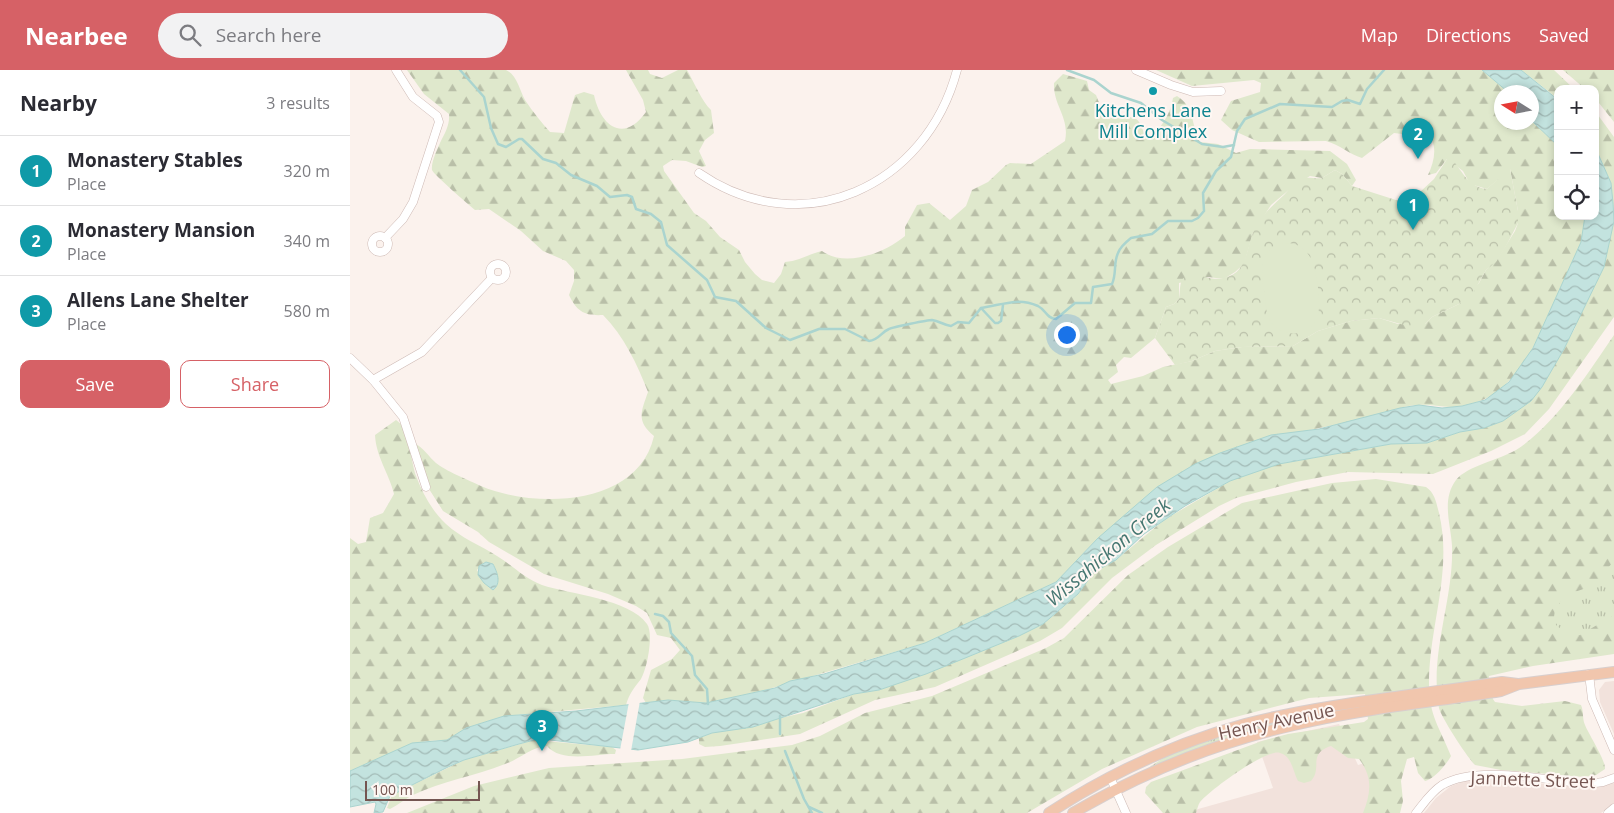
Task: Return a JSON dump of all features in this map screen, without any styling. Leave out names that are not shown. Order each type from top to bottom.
[{"type":"main road","name":"Henry Avenue","points":[[1049,813],[1110,777],[1165,751],[1217,732],[1271,718],[1356,709],[1502,686],[1614,672]]},
{"type":"main road","name":"Henry Avenue","points":[[1073,813],[1116,789],[1170,764],[1224,744],[1356,709]]},
{"type":"street","points":[[386,238],[403,219],[413,202],[439,126],[439,118],[413,97],[396,70]]},
{"type":"street","points":[[699,172],[734,193],[770,202],[794,204],[818,202],[858,190],[893,170],[921,144],[944,109],[957,70]]},
{"type":"street","points":[[1136,70],[1193,92],[1221,91]]},
{"type":"street","points":[[373,380],[422,352],[492,278]]},
{"type":"street","points":[[350,358],[373,380],[406,423],[426,487]]},
{"type":"street","points":[[1589,674],[1592,699],[1614,750]]},
{"type":"street","name":"Jannette Street","points":[[1416,813],[1435,790],[1452,780],[1478,774],[1588,784],[1614,778]]},
{"type":"street","points":[[1110,777],[1126,813]]},
{"type":"street","points":[[1608,813],[1614,808]]},
{"type":"shaded area","points":[[1614,681],[1614,734],[1600,702],[1599,690],[1605,682]]},
{"type":"shaded area","points":[[1339,724],[1358,765],[1408,751],[1386,813],[1184,813],[1273,788],[1257,742]]},
{"type":"shaded area","points":[[1481,779],[1589,787],[1614,783],[1614,804],[1601,813],[1424,813],[1436,798],[1451,786],[1468,780]]},
{"type":"green space","points":[[407,70],[506,70],[513,76],[525,100],[550,132],[564,133],[575,95],[584,92],[594,95],[602,116],[608,123],[622,129],[630,127],[646,112],[643,100],[626,70],[648,70],[650,74],[662,78],[678,70],[687,70],[701,97],[711,110],[714,133],[705,140],[699,151],[706,166],[702,167],[686,161],[672,160],[663,166],[664,171],[694,213],[706,221],[720,237],[739,250],[745,262],[755,274],[762,280],[774,283],[781,274],[785,262],[822,251],[831,256],[853,258],[876,253],[887,248],[905,236],[905,227],[917,205],[929,203],[950,220],[966,206],[972,190],[988,182],[1006,165],[1010,163],[1031,164],[1065,141],[1065,125],[1054,91],[1054,83],[1063,74],[1087,81],[1089,90],[1096,95],[1104,115],[1113,118],[1132,117],[1136,119],[1146,137],[1154,135],[1168,113],[1173,98],[1177,96],[1183,100],[1190,111],[1200,142],[1218,144],[1236,153],[1250,149],[1330,151],[1347,164],[1356,180],[1352,186],[1342,174],[1335,170],[1322,178],[1310,176],[1290,189],[1271,205],[1253,233],[1244,264],[1235,272],[1224,279],[1208,277],[1179,283],[1179,299],[1174,304],[1166,307],[1155,338],[1131,358],[1124,357],[1116,365],[1118,372],[1108,380],[1111,384],[1143,376],[1163,367],[1192,361],[1215,351],[1242,347],[1293,346],[1318,331],[1351,321],[1379,318],[1398,324],[1425,324],[1432,317],[1459,304],[1479,283],[1486,270],[1496,261],[1518,223],[1518,211],[1510,169],[1487,189],[1470,184],[1463,171],[1447,159],[1436,173],[1428,175],[1434,157],[1434,146],[1429,135],[1424,130],[1402,134],[1394,133],[1362,158],[1326,141],[1259,142],[1232,130],[1221,120],[1231,101],[1260,92],[1261,83],[1254,80],[1192,86],[1156,70],[1482,70],[1500,85],[1494,85],[1494,130],[1539,130],[1539,128],[1554,142],[1554,220],[1585,220],[1584,228],[1579,251],[1538,338],[1520,369],[1495,393],[1479,401],[1461,406],[1409,406],[1364,419],[1253,442],[1098,538],[1056,582],[925,643],[759,692],[706,703],[668,700],[646,703],[643,698],[651,670],[672,659],[680,650],[671,638],[657,635],[647,613],[608,594],[544,574],[489,542],[478,532],[443,511],[429,489],[414,443],[440,466],[481,486],[529,498],[555,499],[582,496],[606,489],[628,477],[644,459],[654,436],[644,426],[642,421],[643,405],[648,392],[624,341],[603,315],[591,315],[582,312],[569,295],[574,281],[574,270],[566,261],[543,251],[521,231],[489,209],[475,210],[434,173],[432,163],[448,125],[449,114],[424,94]]},
{"type":"green space","points":[[1521,70],[1554,70],[1570,85],[1554,85],[1554,96]]},
{"type":"green space","points":[[1563,70],[1614,70],[1614,122],[1599,103],[1599,85],[1580,85]]},
{"type":"green space","points":[[1599,116],[1614,137],[1614,317],[1549,409],[1525,434],[1491,451],[1433,474],[1348,472],[1296,482],[1236,498],[1219,506],[1156,545],[1112,578],[1062,628],[1040,641],[935,687],[875,700],[800,734],[720,746],[705,747],[699,744],[699,738],[712,733],[803,713],[854,694],[879,690],[1019,636],[1043,624],[1078,594],[1094,572],[1116,560],[1164,520],[1230,481],[1249,473],[1279,464],[1391,444],[1427,443],[1503,421],[1542,387],[1575,328],[1611,183],[1599,156]]},
{"type":"green space","points":[[1447,159],[1452,159],[1470,182],[1480,188],[1487,189],[1499,178],[1503,169],[1510,169],[1518,211],[1518,223],[1496,262],[1486,270],[1473,293],[1459,304],[1432,317],[1425,324],[1411,327],[1379,318],[1351,321],[1318,331],[1293,346],[1242,347],[1215,351],[1192,361],[1175,365],[1155,338],[1166,307],[1174,304],[1179,299],[1181,284],[1186,275],[1190,273],[1220,279],[1237,271],[1244,260],[1259,221],[1298,180],[1303,178],[1322,178],[1335,170],[1342,174],[1352,186],[1399,201],[1411,198],[1420,192],[1434,179]]},
{"type":"green space","points":[[1289,243],[1302,248],[1311,260],[1319,297],[1316,321],[1307,330],[1294,334],[1281,331],[1269,319],[1262,279],[1263,262],[1266,255],[1278,245]]},
{"type":"green space","points":[[1614,335],[1614,561],[1592,586],[1566,595],[1555,609],[1554,617],[1556,625],[1562,630],[1570,635],[1580,635],[1614,615],[1614,654],[1533,666],[1489,676],[1491,693],[1495,702],[1522,706],[1565,701],[1581,705],[1585,725],[1605,765],[1605,769],[1596,775],[1584,777],[1501,770],[1475,765],[1466,754],[1441,713],[1437,687],[1439,647],[1452,566],[1452,546],[1448,513],[1451,488],[1461,475],[1516,450],[1544,427],[1570,397]]},
{"type":"green space","points":[[396,420],[400,424],[407,437],[416,476],[425,496],[441,519],[452,529],[497,556],[524,576],[542,585],[613,603],[639,616],[647,624],[650,643],[645,668],[626,705],[504,716],[466,728],[447,740],[426,741],[394,752],[350,771],[350,538],[358,544],[366,542],[370,518],[383,513],[394,494],[380,458],[375,435]],"holes":[[[486,562],[493,564],[497,577],[493,590],[484,583],[477,570]]]},
{"type":"green space","points":[[1376,479],[1429,489],[1436,502],[1443,535],[1442,577],[1430,662],[1429,695],[1433,713],[1451,756],[1440,771],[1425,781],[1418,773],[1414,757],[1407,759],[1401,781],[1403,801],[1400,813],[1363,813],[1369,792],[1367,772],[1359,759],[1348,758],[1331,746],[1319,753],[1316,771],[1311,781],[1304,783],[1298,781],[1287,757],[1280,753],[1273,753],[1239,771],[1206,796],[1200,802],[1196,813],[1163,813],[1145,793],[1146,787],[1151,782],[1262,741],[1288,734],[1364,722],[1368,719],[1365,694],[1309,698],[1197,727],[1102,769],[1027,813],[407,813],[474,786],[549,768],[682,759],[792,745],[820,736],[865,713],[932,696],[1046,648],[1064,638],[1128,575],[1168,547],[1242,503],[1332,483]]},
{"type":"green space","points":[[1614,543],[1614,652],[1574,655],[1551,620],[1557,601]]},
{"type":"green space","points":[[1294,717],[1295,720],[1147,769],[1180,749],[1199,742]]},
{"type":"green space","points":[[534,740],[612,747],[616,750],[615,754],[569,756],[553,751],[547,746],[541,747],[494,768],[424,790],[390,809],[387,808],[392,795],[464,760]]},
{"type":"water","points":[[1482,70],[1521,70],[1554,97],[1554,142],[1539,128],[1539,85],[1500,85]]},
{"type":"water","name":"Wissahickon Creek","points":[[1599,156],[1611,183],[1614,221],[1604,267],[1564,349],[1542,387],[1531,401],[1503,421],[1427,443],[1391,444],[1279,464],[1230,481],[1185,506],[1144,534],[1116,560],[1094,572],[1078,594],[1043,624],[1019,636],[926,674],[879,690],[854,694],[753,727],[712,733],[688,742],[638,750],[550,740],[534,740],[464,760],[448,767],[390,796],[383,812],[374,813],[375,802],[350,807],[350,771],[412,743],[447,740],[466,728],[504,716],[576,711],[668,700],[706,703],[775,688],[790,681],[824,674],[925,643],[1056,582],[1098,538],[1157,487],[1195,464],[1220,453],[1271,435],[1319,429],[1400,408],[1419,405],[1442,408],[1462,406],[1485,400],[1509,382],[1533,348],[1581,242],[1584,220],[1599,220]]},
{"type":"water","points":[[486,562],[493,564],[497,574],[498,581],[493,590],[478,575],[479,566]]},
{"type":"pier","points":[[640,701],[631,751],[620,750],[629,702]]},
{"type":"waterway","points":[[460,70],[484,97],[491,128],[498,144],[506,147],[522,139],[543,159],[556,163],[571,175],[597,186],[610,197],[627,195],[632,197],[636,209],[651,214],[661,222],[667,245],[707,280],[715,297],[736,301],[766,328],[790,340],[819,329],[845,329],[869,341],[889,329],[924,321],[932,320],[951,326],[958,322],[969,323],[981,308],[1010,302],[1030,303],[1038,306],[1050,317],[1056,319],[1075,303],[1091,303],[1093,287],[1112,284],[1118,253],[1131,238],[1152,234],[1168,221],[1192,221],[1198,218],[1204,211],[1203,193],[1216,171],[1231,157],[1237,131],[1245,119],[1280,104],[1332,107],[1348,100],[1360,104],[1367,89],[1384,70]]},
{"type":"waterway","points":[[1067,70],[1094,80],[1111,93],[1141,103],[1162,120],[1202,144],[1223,147],[1234,145]]},
{"type":"waterway","points":[[981,308],[995,323],[998,323],[1001,321],[1003,305]]},
{"type":"waterway","points":[[655,614],[663,616],[669,622],[671,633],[692,656],[695,675],[707,689],[708,704]]},
{"type":"waterway","points":[[780,716],[780,734]]},
{"type":"waterway","points":[[785,751],[804,799],[812,813]]},
{"type":"waterway","points":[[809,807],[822,813]]},
{"type":"place","name":"Kitchens Lane Mill Complex","points":[[1153,91]]},
{"type":"place","name":"Monastery Mansion","points":[[1418,159]]},
{"type":"place","name":"Monastery Stables","points":[[1413,230]]},
{"type":"place","name":"Allens Lane Shelter","points":[[542,751]]}]
